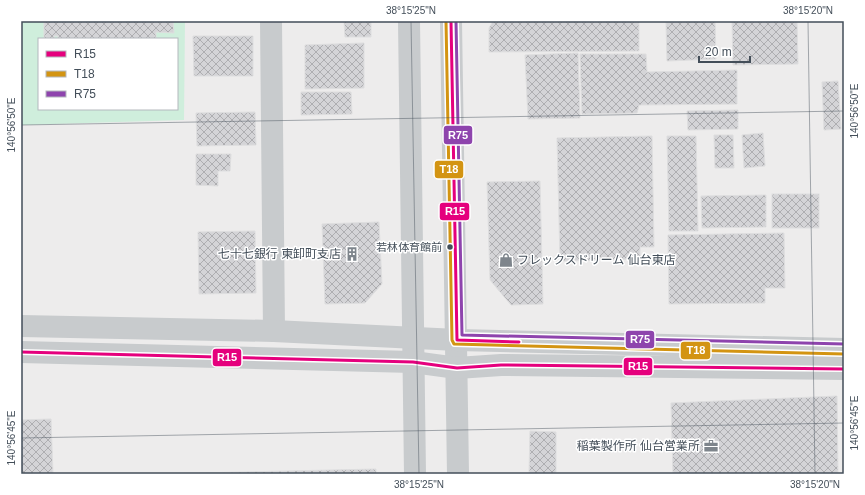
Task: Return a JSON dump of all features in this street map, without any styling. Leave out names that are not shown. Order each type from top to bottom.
[{"type":"street","points":[[271,21],[274,331]]},
{"type":"street","points":[[409,21],[415,474]]},
{"type":"street","points":[[451,21],[458,474]]},
{"type":"street","points":[[21,326],[274,331],[457,340],[844,349]]},
{"type":"street","points":[[21,352],[413,362],[456,368],[501,366],[844,370]]},
{"type":"green space","points":[[21,21],[185,21],[184,120],[21,125]]},
{"type":"building","points":[[44,21],[173,21],[174,33],[156,32],[156,38],[58,38],[58,36],[54,36],[54,38],[44,38]]},
{"type":"building","points":[[344,21],[371,21],[371,37],[345,37]]},
{"type":"building","points":[[493,21],[639,21],[639,51],[489,52],[489,28]]},
{"type":"building","points":[[715,21],[716,59],[667,61],[666,22]]},
{"type":"building","points":[[732,21],[797,21],[798,64],[733,65]]},
{"type":"building","points":[[193,36],[253,36],[253,76],[194,76]]},
{"type":"building","points":[[364,43],[364,88],[305,89],[305,45]]},
{"type":"building","points":[[578,53],[580,118],[528,119],[525,55]]},
{"type":"building","points":[[580,54],[646,54],[647,72],[737,70],[737,104],[639,105],[637,113],[582,114]]},
{"type":"building","points":[[838,81],[841,129],[824,130],[822,82]]},
{"type":"building","points":[[301,92],[351,92],[352,114],[301,115]]},
{"type":"building","points":[[738,110],[738,129],[688,130],[687,111]]},
{"type":"building","points":[[255,112],[256,145],[197,146],[196,113]]},
{"type":"building","points":[[763,133],[765,166],[744,168],[742,135]]},
{"type":"building","points":[[714,135],[733,135],[734,168],[715,168]]},
{"type":"building","points":[[652,136],[654,247],[640,247],[640,259],[560,261],[557,138]]},
{"type":"building","points":[[667,136],[696,136],[698,231],[669,231]]},
{"type":"building","points":[[196,154],[231,154],[230,171],[218,171],[218,186],[196,185]]},
{"type":"building","points":[[540,181],[543,304],[511,305],[490,280],[487,182]]},
{"type":"building","points":[[772,194],[819,194],[819,228],[772,228]]},
{"type":"building","points":[[766,195],[766,227],[702,228],[701,196]]},
{"type":"building","name":"七十七銀行 東卸町支店","points":[[379,222],[382,284],[365,303],[325,304],[322,224]]},
{"type":"building","points":[[255,231],[256,293],[199,294],[198,232]]},
{"type":"building","points":[[784,233],[785,288],[765,288],[765,303],[669,304],[668,235]]},
{"type":"building","points":[[837,396],[838,474],[673,474],[671,403]]},
{"type":"building","points":[[51,419],[53,474],[21,474],[21,420]]},
{"type":"building","points":[[530,431],[556,432],[556,474],[529,474]]},
{"type":"building","points":[[376,469],[376,474],[151,474]]},
{"type":"transit line","name":"T18","points":[[446,21],[452,340],[454,344],[844,354]]},
{"type":"transit line","name":"R15","points":[[451,21],[457,340],[519,342]]},
{"type":"transit line","name":"R75","points":[[456,21],[462,335],[844,344]]},
{"type":"transit line","name":"R15","points":[[21,352],[413,362],[457,368],[501,365],[844,369]]},
{"type":"place","name":"若林体育館前","points":[[450,247]]},
{"type":"place","name":"七十七銀行 東卸町支店","points":[[352,254]]},
{"type":"place","name":"フレックスドリーム 仙台東店","points":[[506,260]]},
{"type":"place","name":"稲葉製作所 仙台営業所","points":[[711,446]]}]
